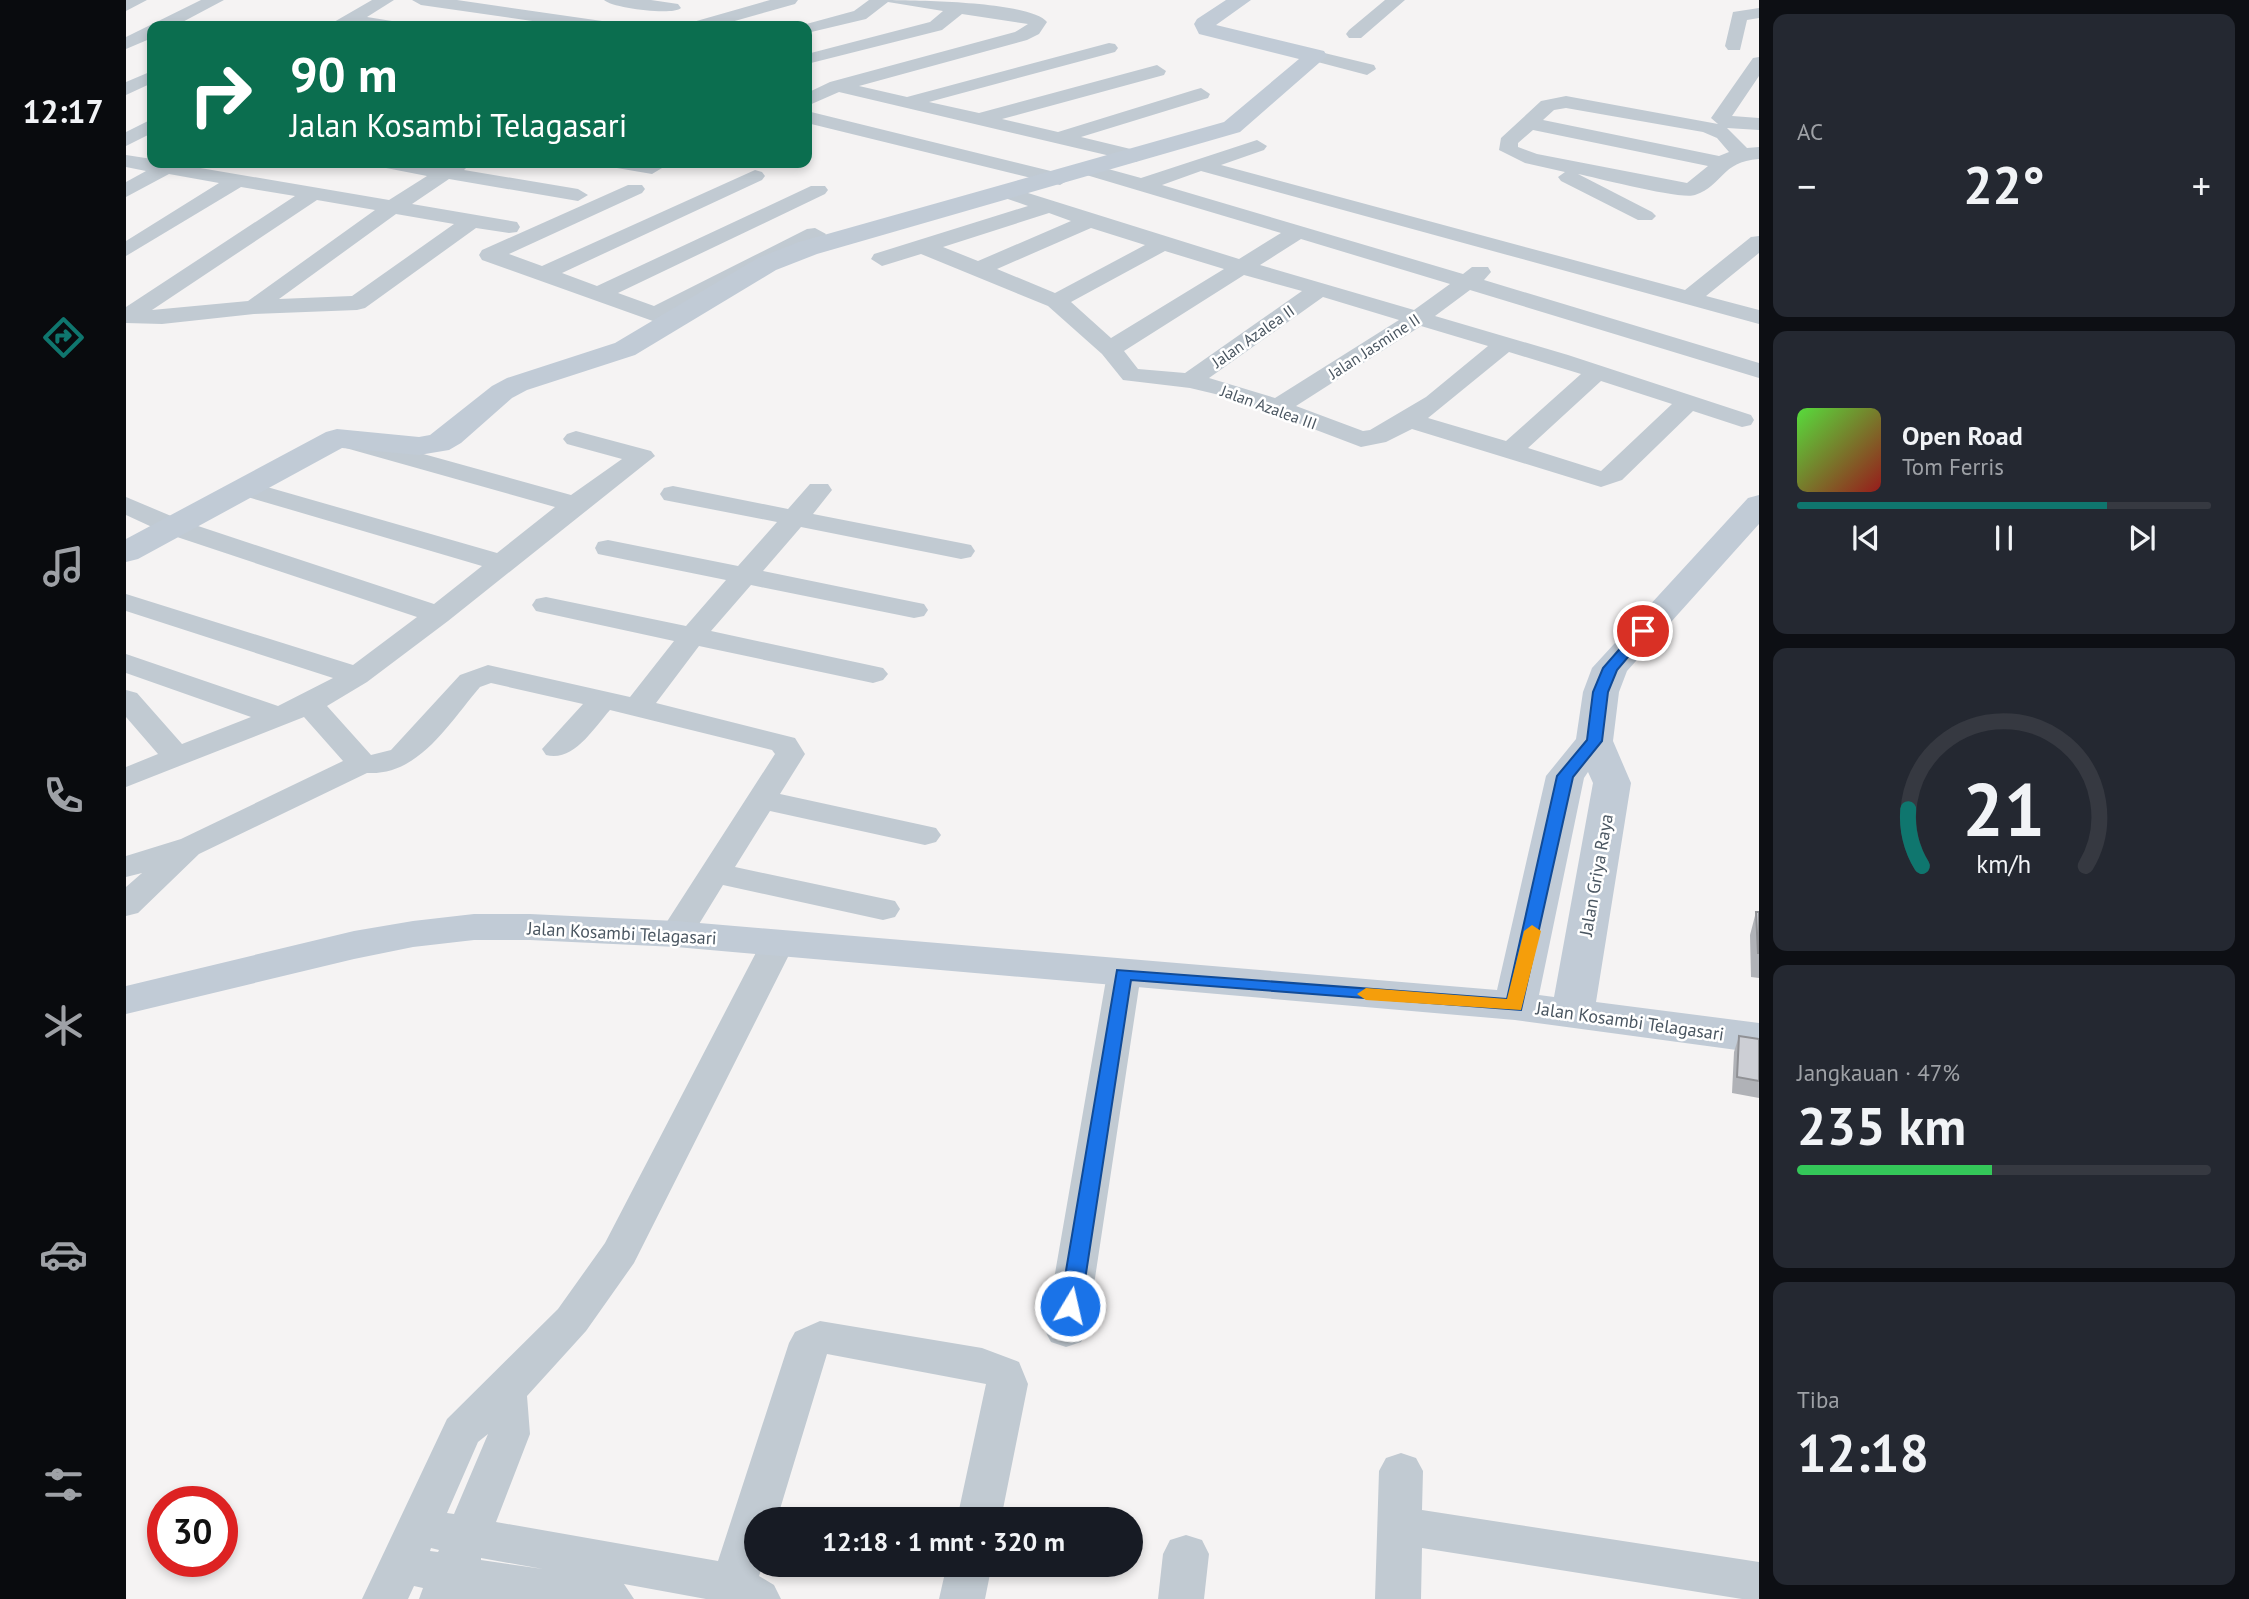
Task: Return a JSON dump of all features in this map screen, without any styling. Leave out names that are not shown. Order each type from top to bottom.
[{"type":"street","points":[[126,6],[138,0]]},
{"type":"street","points":[[183,0],[211,2]]},
{"type":"street","points":[[346,21],[384,0]]},
{"type":"street","points":[[421,0],[567,21]]},
{"type":"street","points":[[613,0],[678,4]]},
{"type":"street","points":[[716,21],[789,0]]},
{"type":"street","points":[[812,27],[860,15],[880,0]]},
{"type":"street","points":[[812,98],[837,86],[1021,36],[1033,30],[1038,22],[1030,18],[895,0]]},
{"type":"street","points":[[1241,0],[1209,20],[1205,24],[1207,29],[1367,69]]},
{"type":"street","points":[[1355,34],[1396,0]]},
{"type":"street","points":[[172,21],[211,2]]},
{"type":"street","points":[[654,20],[678,4]]},
{"type":"street","points":[[812,58],[936,26],[957,9]]},
{"type":"street","points":[[1734,46],[1739,16],[1759,13]]},
{"type":"street","points":[[126,44],[147,34]]},
{"type":"street","points":[[908,102],[1109,48]]},
{"type":"street","points":[[126,552],[337,438],[419,446],[438,443],[481,414],[510,388],[625,349],[664,317],[767,264],[820,241],[1060,179],[1233,127],[1316,56]]},
{"type":"street","points":[[1759,62],[1721,118],[1734,124],[1759,124]]},
{"type":"street","points":[[983,118],[1157,71]]},
{"type":"street","points":[[126,89],[147,78]]},
{"type":"street","points":[[1744,83],[1759,102]]},
{"type":"street","points":[[837,86],[983,118],[1136,156]]},
{"type":"street","points":[[1060,137],[1201,94]]},
{"type":"street","points":[[1645,216],[1508,147],[1508,142],[1548,105],[1587,103],[1708,127],[1724,134],[1750,154]]},
{"type":"street","points":[[126,117],[147,122]]},
{"type":"street","points":[[812,118],[1060,179]]},
{"type":"street","points":[[1528,123],[1720,162],[1750,154]]},
{"type":"street","points":[[126,139],[147,126]]},
{"type":"street","points":[[1141,185],[1257,146]]},
{"type":"street","points":[[1532,159],[1690,190],[1701,183],[1720,162]]},
{"type":"street","points":[[126,161],[147,165]]},
{"type":"street","points":[[1200,164],[1759,317]]},
{"type":"street","points":[[126,191],[165,168],[509,227]]},
{"type":"street","points":[[254,307],[391,208],[453,168],[578,195]]},
{"type":"street","points":[[1090,170],[1296,233],[1467,281],[1759,372]]},
{"type":"street","points":[[543,274],[755,176]]},
{"type":"street","points":[[126,250],[238,180]]},
{"type":"street","points":[[635,189],[489,255],[664,317]]},
{"type":"street","points":[[598,294],[818,190]]},
{"type":"street","points":[[1009,193],[1317,291],[1597,372],[1742,420]]},
{"type":"street","points":[[126,316],[312,194]]},
{"type":"street","points":[[882,259],[1048,207]]},
{"type":"street","points":[[979,270],[1090,220]]},
{"type":"street","points":[[126,316],[162,317],[254,307],[357,303],[472,221]]},
{"type":"street","points":[[1110,349],[1296,233]]},
{"type":"street","points":[[1689,298],[1759,242]]},
{"type":"street","points":[[1056,301],[1164,243]]},
{"type":"street","name":"Jalan Azalea III","points":[[924,247],[1056,301],[1110,349],[1131,375],[1190,381],[1240,393],[1361,439],[1374,438],[1410,420]]},
{"type":"street","name":"Jalan Jasmine II","points":[[1278,407],[1416,319],[1513,249]]},
{"type":"street","name":"Jalan Azalea II","points":[[1190,381],[1317,291]]},
{"type":"street","points":[[1410,420],[1503,345]]},
{"type":"street","points":[[1511,450],[1597,372]]},
{"type":"street","points":[[1410,420],[1594,477],[1613,475],[1689,401]]},
{"type":"street","points":[[337,438],[575,504]]},
{"type":"street","points":[[126,778],[275,715],[309,704],[357,676],[438,615],[575,504],[642,456],[576,439]]},
{"type":"street","points":[[243,488],[501,562]]},
{"type":"street","points":[[636,709],[693,635],[819,491]]},
{"type":"street","points":[[673,494],[961,551]]},
{"type":"street","points":[[126,505],[174,527],[438,615]]},
{"type":"street","points":[[1515,1006],[1565,776],[1594,741],[1601,692],[1610,668],[1754,515]]},
{"type":"street","points":[[608,548],[914,610]]},
{"type":"street","points":[[126,602],[357,676]]},
{"type":"street","points":[[546,605],[873,674]]},
{"type":"street","points":[[126,663],[275,715]]},
{"type":"street","points":[[126,867],[192,846],[362,764],[383,765],[402,757],[470,681],[480,676],[507,676],[784,744],[790,754],[676,934]]},
{"type":"street","points":[[126,699],[176,756]]},
{"type":"street","points":[[557,749],[602,701]]},
{"type":"street","points":[[309,704],[362,764]]},
{"type":"street","name":"Jalan Griya Raya","points":[[1576,993],[1612,783],[1594,741]]},
{"type":"street","points":[[760,799],[925,835]]},
{"type":"street","points":[[126,905],[192,846]]},
{"type":"street","points":[[714,873],[883,909]]},
{"type":"street","name":"Jalan Kosambi Telagasari","points":[[126,1000],[354,945],[413,934],[474,927],[530,927],[676,934],[1515,1006],[1576,993],[1759,1038]]},
{"type":"street","points":[[746,1577],[741,1594],[454,1570],[401,1563],[462,1431],[505,1391],[572,1320],[613,1263],[778,943]]},
{"type":"street","points":[[1525,963],[1576,993]]},
{"type":"street","points":[[1066,1331],[1124,974]]},
{"type":"street","points":[[765,1507],[810,1343],[820,1337],[982,1365],[1004,1374],[1007,1384],[981,1507]]},
{"type":"street","points":[[454,1570],[509,1434],[505,1391]]},
{"type":"street","points":[[1398,1599],[1401,1471]]},
{"type":"street","points":[[1399,1525],[1759,1582]]},
{"type":"street","points":[[1181,1599],[1186,1554]]},
{"type":"street","points":[[454,1570],[611,1599]]},
{"type":"street","points":[[962,1599],[967,1577]]},
{"type":"building","points":[[1756,912],[1759,912],[1759,953],[1758,953]]},
{"type":"building","points":[[1739,1036],[1759,1039],[1759,1081],[1737,1077]]},
{"type":"slow traffic","points":[[1366,994],[1515,1006],[1532,931]]},
{"type":"route","points":[[1070,1306],[1124,974],[1515,1006],[1565,776],[1594,741],[1601,692],[1610,668],[1643,631]]}]
